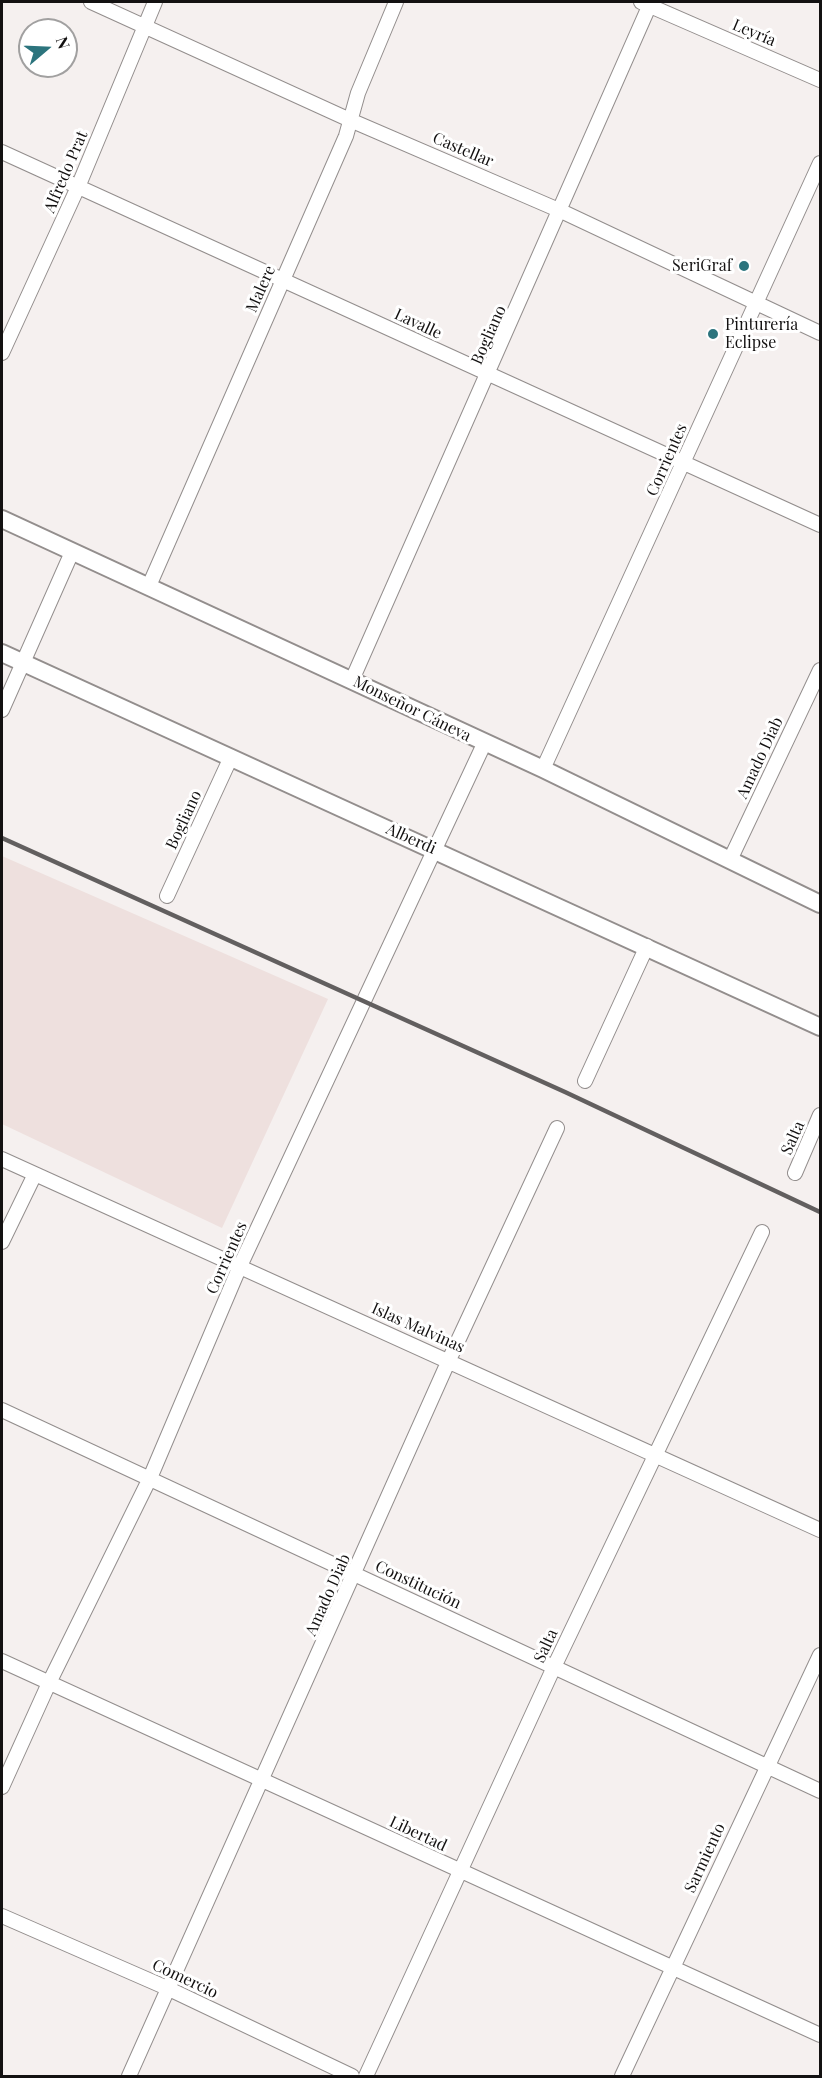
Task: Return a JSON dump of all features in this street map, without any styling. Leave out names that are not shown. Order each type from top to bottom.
[{"type":"street","name":"Castellar","points":[[91,2],[350,120],[561,210],[754,304],[820,333]]},
{"type":"street","name":"Alfredo Prat","points":[[2,353],[78,187],[155,2]]},
{"type":"street","name":"Malere","points":[[149,586],[346,136],[358,93],[396,2]]},
{"type":"street","name":"Leyría","points":[[647,3],[820,80]]},
{"type":"street","name":"Bogliano","points":[[352,680],[561,210],[647,3]]},
{"type":"street","name":"Lavalle","points":[[2,152],[820,525]]},
{"type":"street","name":"Corrientes","points":[[543,769],[820,164]]},
{"type":"street","name":"Monseñor Cáneva","points":[[2,519],[352,680],[484,744],[543,769],[820,904]]},
{"type":"street","points":[[2,710],[72,552]]},
{"type":"street","name":"Alberdi","points":[[2,653],[820,1027]]},
{"type":"street","name":"Amado Diab","points":[[730,861],[820,670]]},
{"type":"street","name":"Corrientes","points":[[2,1787],[49,1683],[150,1478],[240,1266],[484,744]]},
{"type":"street","name":"Bogliano","points":[[167,896],[231,757]]},
{"type":"street","points":[[585,1081],[647,946]]},
{"type":"street","name":"Salta","points":[[795,1173],[820,1116]]},
{"type":"street","name":"Amado Diab","points":[[129,2076],[356,1573],[449,1360],[557,1128]]},
{"type":"street","name":"Islas Malvinas","points":[[2,1159],[655,1453],[820,1530]]},
{"type":"street","points":[[2,1242],[34,1174]]},
{"type":"street","name":"Salta","points":[[366,2076],[554,1667],[762,1232]]},
{"type":"street","name":"Constitución","points":[[2,1410],[820,1791]]},
{"type":"street","name":"Sarmiento","points":[[622,2076],[766,1765],[820,1655]]},
{"type":"street","name":"Libertad","points":[[2,1661],[820,2035]]},
{"type":"street","name":"Comercio","points":[[2,1916],[167,1988],[352,2076]]},
{"type":"shaded area","points":[[2,856],[328,999],[222,1228],[2,1124]]},
{"type":"railway","points":[[2,838],[565,1092],[820,1212]]},
{"type":"place","name":"SeriGraf","points":[[744,266]]},
{"type":"place","name":"Pinturería Eclipse","points":[[713,334]]}]
